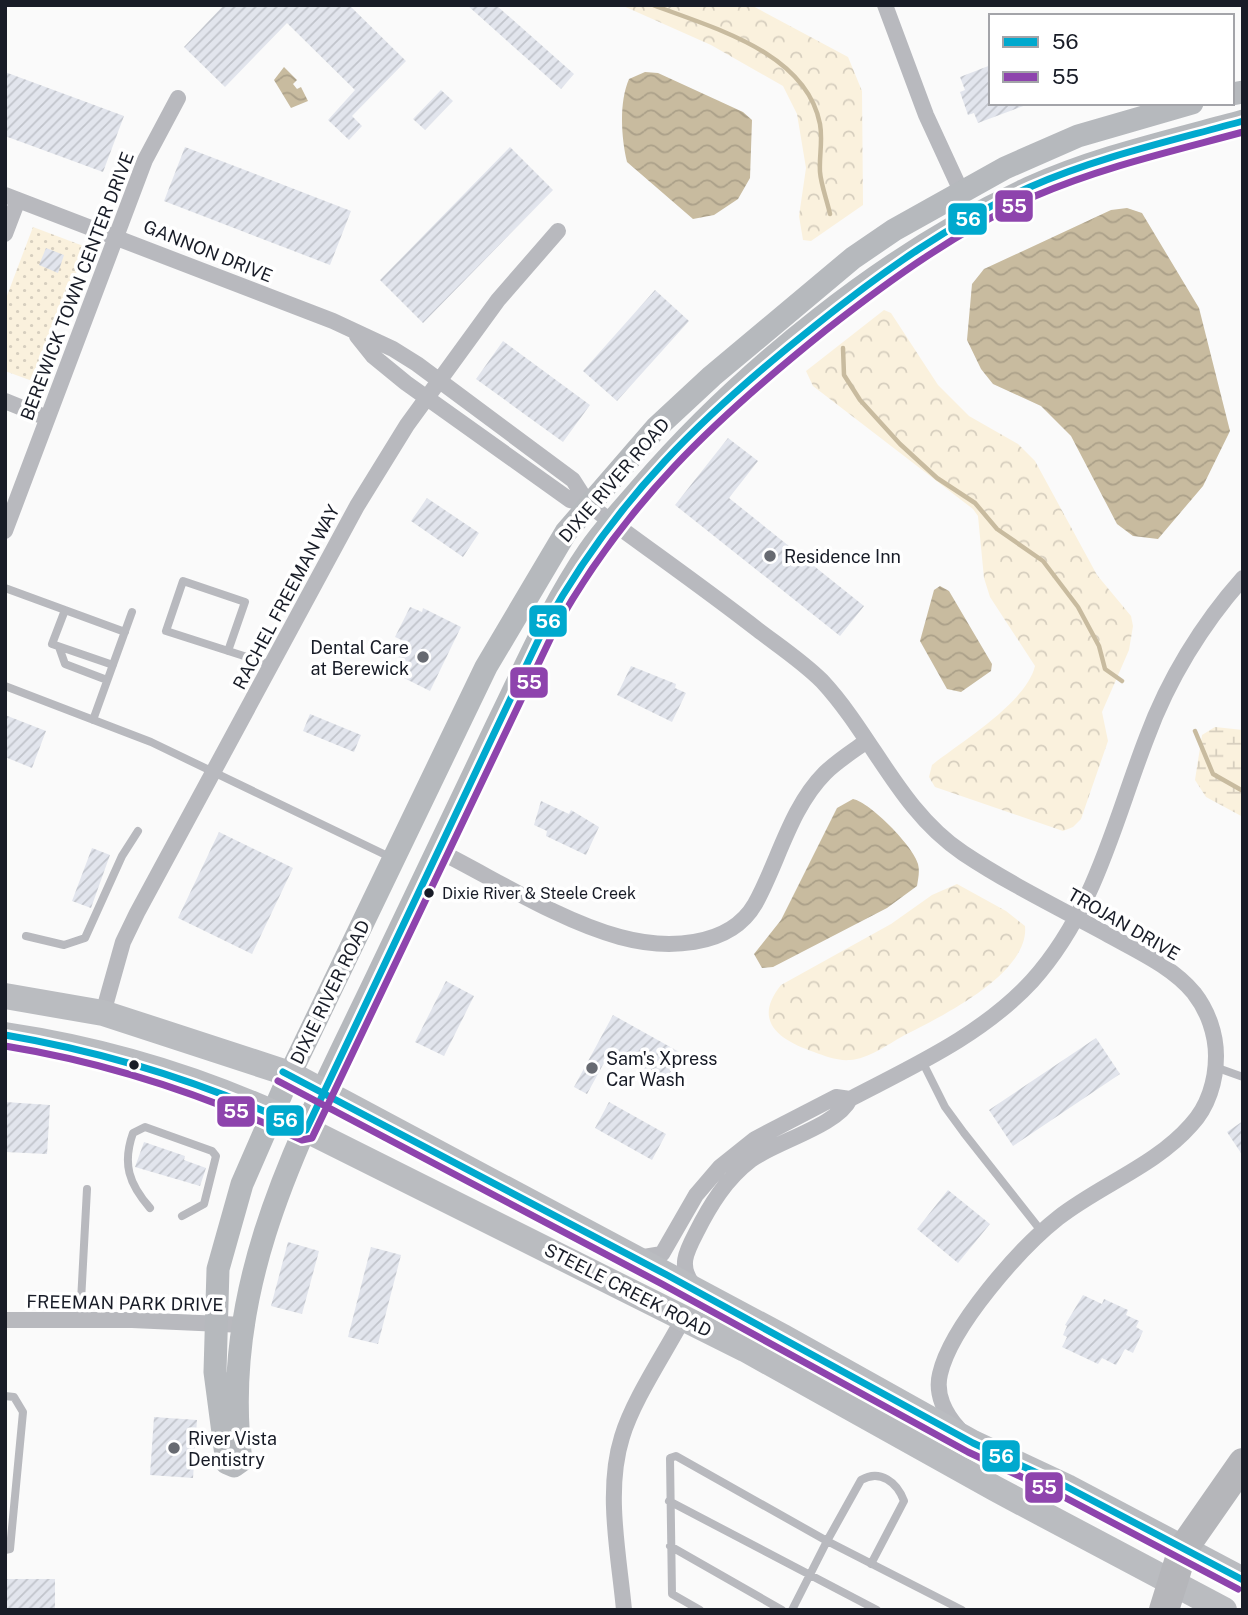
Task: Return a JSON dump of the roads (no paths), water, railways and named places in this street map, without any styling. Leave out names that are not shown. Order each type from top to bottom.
[{"type":"highway","points":[[1168,1596],[1183,1549],[1243,1463]]},
{"type":"main road","name":"STEELE CREEK ROAD","points":[[5,996],[103,1013],[290,1074],[783,1337],[972,1443],[1067,1488],[1243,1580]]},
{"type":"main road","name":"STEELE CREEK ROAD","points":[[5,1035],[129,1059],[209,1085],[273,1113],[684,1317],[1168,1596],[1224,1610]]},
{"type":"main road","points":[[684,1317],[694,1309],[765,1343],[783,1337]]},
{"type":"street","points":[[885,5],[926,115],[961,191]]},
{"type":"street","name":"BEREWICK TOWN CENTER DRIVE","points":[[5,531],[145,160],[178,98]]},
{"type":"street","name":"DIXIE RIVER ROAD","points":[[1185,105],[1078,136],[961,191],[894,230],[853,258],[712,376],[656,428],[600,513],[590,549],[545,626],[323,1091],[270,1209],[257,1256],[235,1373],[235,1412],[241,1461],[234,1466],[227,1463],[215,1372],[218,1269],[230,1220],[290,1074],[486,667],[539,574],[600,513],[676,447],[760,368],[894,264],[1031,187],[1150,146],[1243,121]]},
{"type":"street","points":[[5,234],[12,197]]},
{"type":"street","name":"GANNON DRIVE","points":[[12,197],[299,307],[393,349],[573,480],[600,513]]},
{"type":"street","name":"RACHEL FREEMAN WAY","points":[[103,1013],[128,932],[357,506],[407,425],[498,300],[558,231]]},
{"type":"street","name":"GANNON DRIVE","points":[[355,334],[373,356],[427,398],[570,500],[600,513]]},
{"type":"street","points":[[5,401],[47,418]]},
{"type":"street","name":"TROJAN DRIVE","points":[[600,513],[742,617],[820,680],[867,741],[910,804],[935,832],[964,853],[1159,965],[1188,987],[1210,1023],[1216,1067],[1205,1105],[1185,1132],[1059,1217],[1042,1232],[988,1292],[956,1339],[940,1374],[939,1386],[944,1409],[972,1443]]},
{"type":"street","points":[[702,1294],[684,1271],[684,1257],[722,1190],[749,1162],[840,1113],[850,1099],[965,1037],[1018,994],[1057,950],[1078,919],[1103,863],[1161,705],[1194,644],[1243,578]]},
{"type":"street","points":[[438,850],[578,920],[621,937],[666,942],[715,938],[736,926],[755,904],[804,801],[824,774],[867,741]]},
{"type":"street","points":[[635,1258],[648,1259],[662,1254],[712,1174],[744,1146],[836,1097],[850,1099]]},
{"type":"street","points":[[624,1610],[614,1489],[616,1462],[622,1435],[684,1317]]},
{"type":"street","name":"FREEMAN PARK DRIVE","points":[[5,1320],[244,1325]]},
{"type":"lane","points":[[228,650],[245,602],[183,581],[166,631],[272,665]]},
{"type":"lane","points":[[5,588],[125,632]]},
{"type":"lane","points":[[65,610],[52,644],[113,665]]},
{"type":"lane","points":[[93,720],[132,612]]},
{"type":"lane","points":[[60,647],[65,664],[107,680]]},
{"type":"lane","points":[[5,686],[151,742],[395,859]]},
{"type":"lane","points":[[26,936],[40,942],[64,945],[85,938],[122,856],[138,831]]},
{"type":"lane","points":[[922,1061],[945,1107],[1042,1232]]},
{"type":"lane","points":[[1216,1067],[1243,1077]]},
{"type":"lane","points":[[150,1208],[131,1184],[127,1166],[133,1133],[145,1128],[212,1151],[216,1156],[204,1204],[182,1216]]},
{"type":"lane","points":[[80,1320],[87,1189]]},
{"type":"lane","points":[[5,1396],[14,1397],[23,1412],[10,1549],[5,1550]]},
{"type":"lane","points":[[700,1610],[672,1594],[667,1463],[670,1458],[676,1456],[827,1541],[962,1610]]},
{"type":"lane","points":[[792,1610],[861,1480],[870,1474],[881,1476],[898,1486],[904,1501],[871,1563]]},
{"type":"lane","points":[[668,1501],[877,1610]]},
{"type":"lane","points":[[670,1546],[782,1610]]},
{"type":"water","points":[[284,67],[297,80],[293,84],[297,89],[301,87],[308,101],[291,108],[274,80]]},
{"type":"water","points":[[645,72],[658,73],[743,112],[752,120],[750,178],[738,199],[714,215],[693,219],[627,162],[622,131],[626,88],[629,79]]},
{"type":"water","points":[[1127,208],[1142,213],[1199,308],[1230,431],[1203,486],[1158,539],[1133,536],[1117,524],[1071,436],[1041,406],[993,384],[981,369],[967,340],[972,284],[984,269],[1111,210]]},
{"type":"water","points":[[940,586],[949,591],[992,664],[991,671],[961,692],[947,689],[920,641],[934,590]]},
{"type":"water","points":[[853,799],[880,816],[909,847],[918,864],[917,886],[887,908],[773,967],[762,968],[754,954],[781,920],[837,808]]},
{"type":"waterway","points":[[653,5],[754,46],[796,78],[811,99],[820,124],[820,172],[830,214]]},
{"type":"waterway","points":[[843,348],[844,375],[860,400],[900,444],[937,478],[975,503],[997,529],[1043,561],[1078,607],[1099,646],[1105,669],[1122,681]]},
{"type":"waterway","points":[[1195,731],[1213,774],[1243,791]]},
{"type":"place","name":"Residence Inn","points":[[770,556]]},
{"type":"place","name":"Dental Care at Berewick","points":[[423,657]]},
{"type":"place","name":"Dixie River & Steele Creek","points":[[429,893]]},
{"type":"place","name":"Sam's Xpress Car Wash","points":[[592,1068]]},
{"type":"place","name":"River Vista Dentistry","points":[[174,1448]]}]
